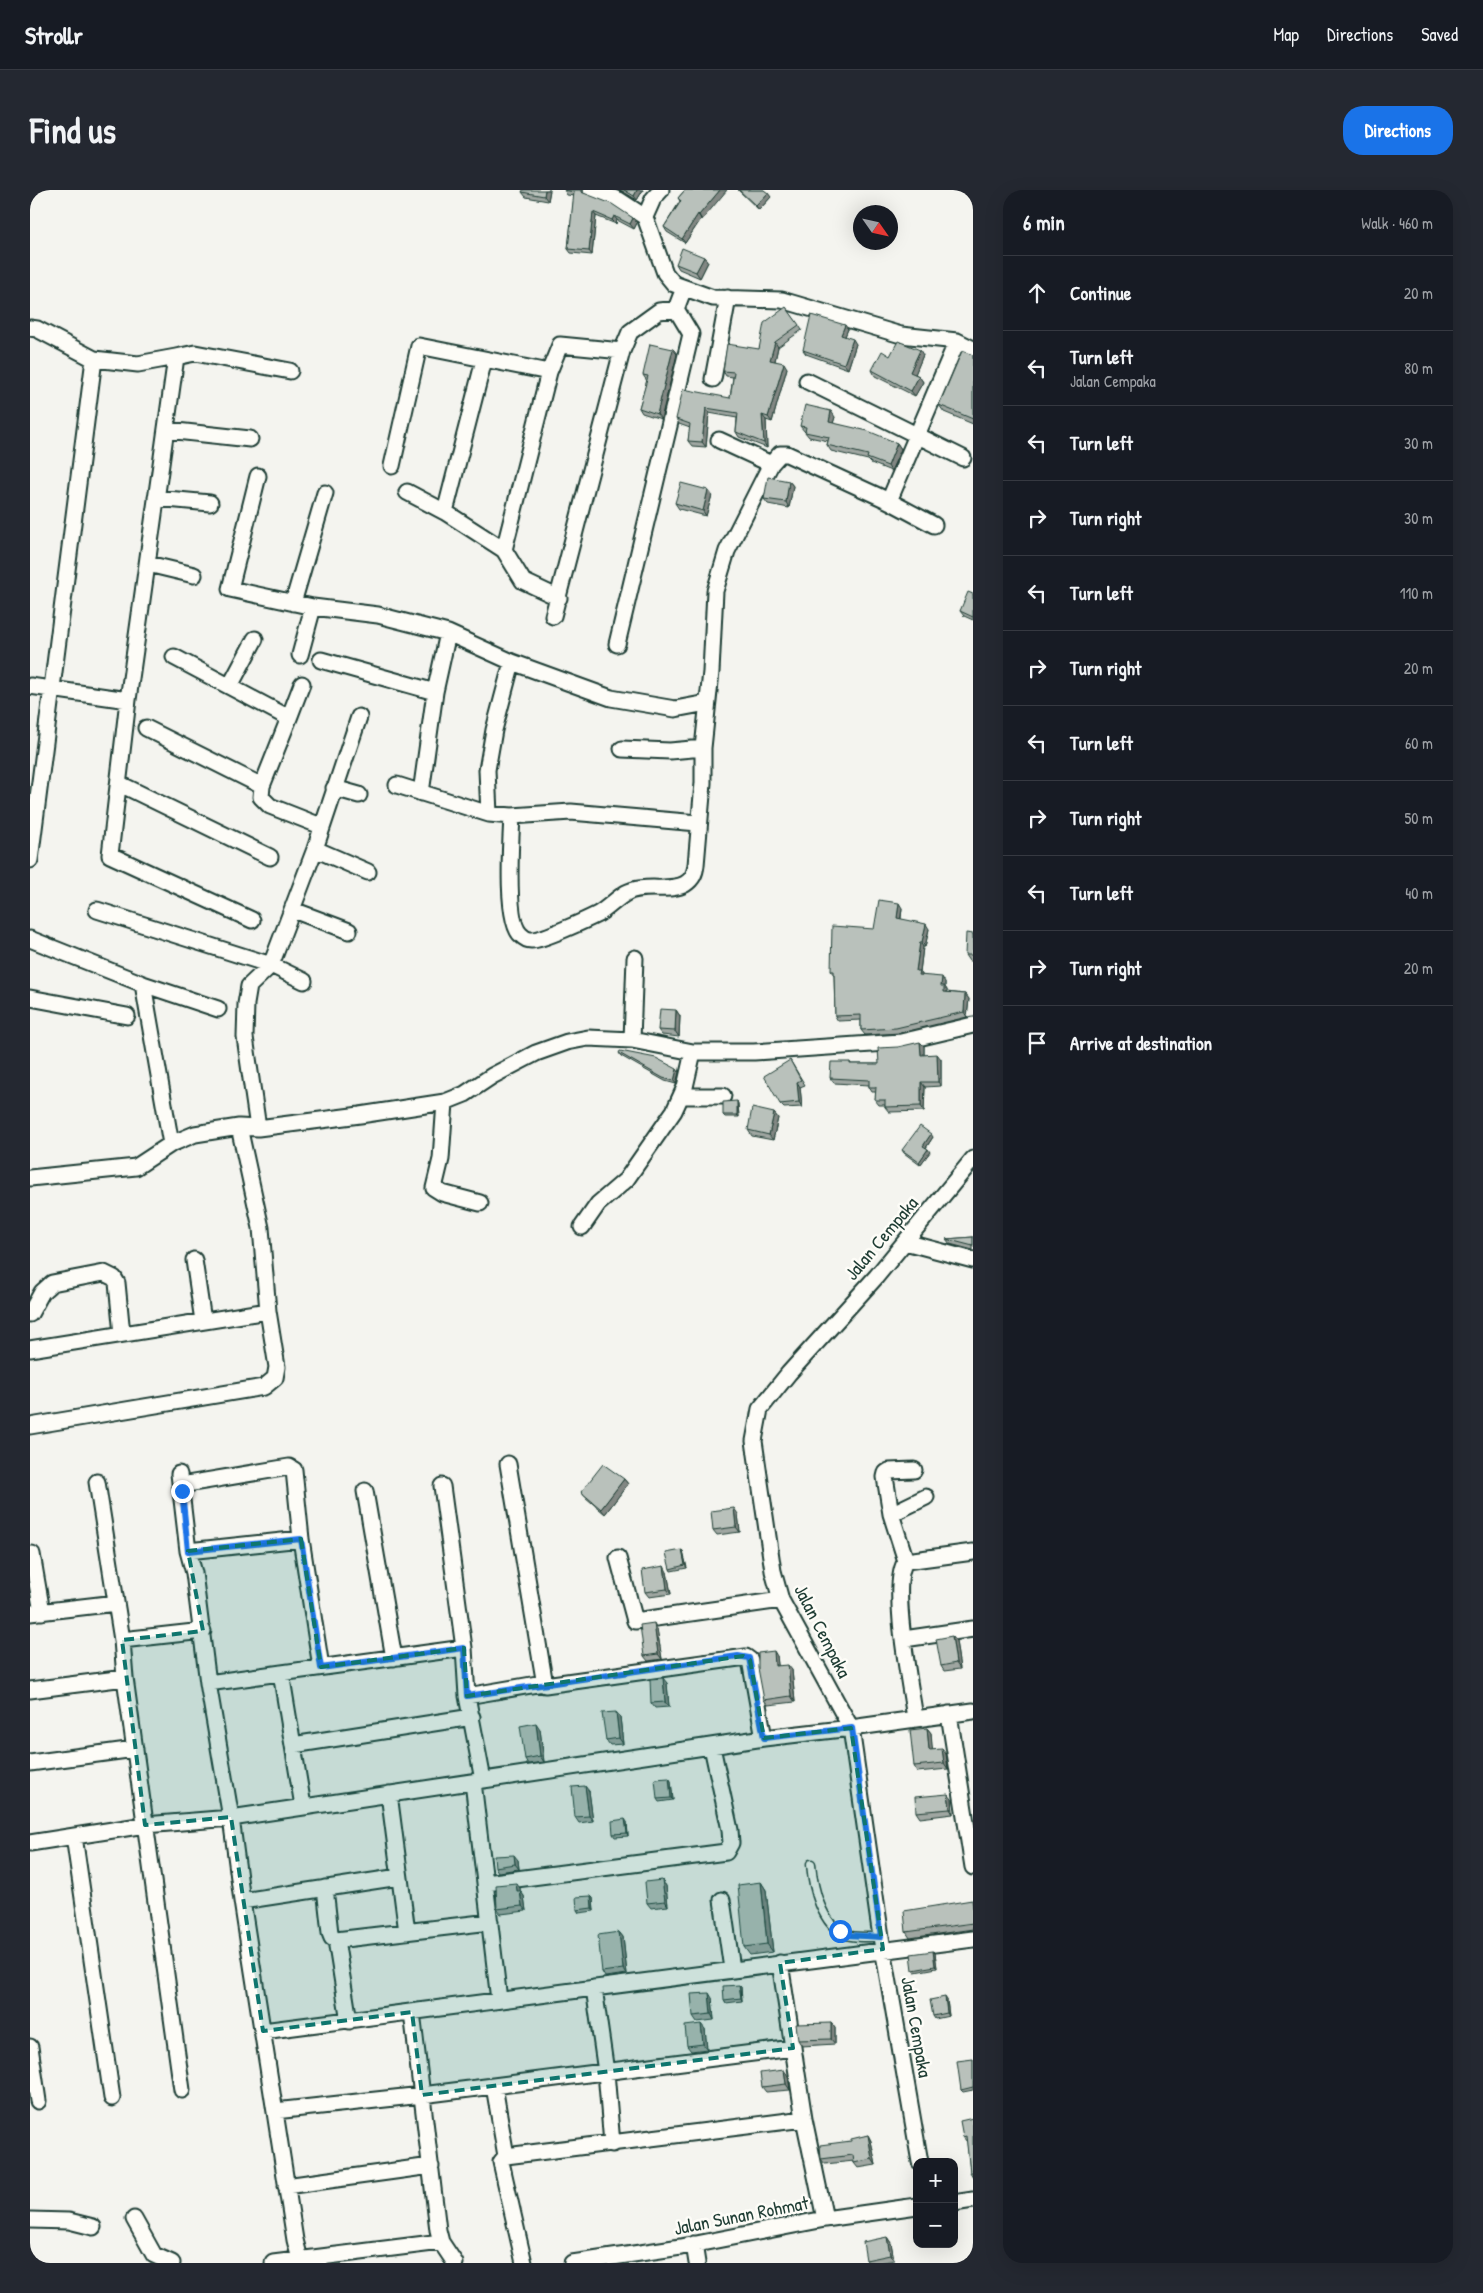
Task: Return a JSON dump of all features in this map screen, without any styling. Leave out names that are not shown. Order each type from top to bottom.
[{"type":"street","points":[[590,190],[619,200],[644,217],[665,273],[670,280],[684,288],[713,298],[782,300],[901,334],[957,341],[973,349]]},
{"type":"street","points":[[644,217],[653,199],[661,190]]},
{"type":"street","points":[[676,308],[684,288]]},
{"type":"street","points":[[713,378],[728,298]]},
{"type":"street","points":[[554,616],[622,351],[630,332],[659,311],[676,308]]},
{"type":"street","points":[[617,644],[691,334],[676,308]]},
{"type":"street","points":[[30,328],[37,329],[94,359],[138,364],[195,353],[290,371]]},
{"type":"street","points":[[889,501],[957,341]]},
{"type":"street","points":[[504,550],[549,372],[560,345],[622,351]]},
{"type":"street","points":[[392,466],[419,346],[549,372]]},
{"type":"street","points":[[176,357],[128,700],[120,784],[110,854],[252,920]]},
{"type":"street","points":[[30,860],[94,359]]},
{"type":"street","points":[[445,512],[484,360]]},
{"type":"street","points":[[808,381],[963,458]]},
{"type":"street","points":[[167,430],[250,439]]},
{"type":"street","points":[[719,440],[771,464]]},
{"type":"street","points":[[512,816],[512,917],[518,933],[523,937],[532,940],[599,913],[626,893],[635,890],[682,885],[690,880],[695,874],[696,865],[698,822],[703,783],[703,748],[712,672],[715,591],[727,551],[771,464],[780,454],[787,454],[889,501],[934,525]]},
{"type":"street","points":[[258,476],[230,589],[313,607],[378,615],[448,633],[512,662],[611,698],[675,709],[707,703]]},
{"type":"street","points":[[407,492],[445,512],[504,550],[523,581],[559,598]]},
{"type":"street","points":[[293,603],[325,493]]},
{"type":"street","points":[[156,498],[210,503]]},
{"type":"street","points":[[148,564],[194,575]]},
{"type":"street","points":[[300,655],[313,607]]},
{"type":"street","points":[[421,792],[435,692],[448,633]]},
{"type":"street","points":[[230,686],[255,640]]},
{"type":"street","points":[[174,657],[289,718]]},
{"type":"street","points":[[321,660],[435,692]]},
{"type":"street","points":[[489,814],[487,770],[494,730],[512,662]]},
{"type":"street","points":[[302,684],[262,786],[261,797],[270,806],[321,826]]},
{"type":"street","points":[[30,686],[128,700]]},
{"type":"street","points":[[258,1128],[245,1036],[246,1004],[249,986],[271,965],[315,849],[358,716]]},
{"type":"street","points":[[146,728],[262,786]]},
{"type":"street","points":[[622,749],[670,751],[703,748]]},
{"type":"street","points":[[120,784],[270,857]]},
{"type":"street","points":[[397,785],[489,814],[512,816],[571,812],[698,822]]},
{"type":"street","points":[[334,788],[359,795]]},
{"type":"street","points":[[315,849],[368,872]]},
{"type":"street","points":[[97,910],[271,965],[304,981]]},
{"type":"street","points":[[293,910],[349,931]]},
{"type":"street","points":[[30,939],[143,984],[218,1009]]},
{"type":"street","points":[[632,1040],[635,958]]},
{"type":"street","points":[[143,984],[171,1144]]},
{"type":"street","points":[[30,998],[127,1016]]},
{"type":"street","points":[[30,1178],[136,1167],[171,1144],[195,1134],[239,1127],[258,1128],[445,1102],[465,1094],[492,1076],[536,1053],[567,1042],[588,1038],[632,1040],[693,1052],[754,1052],[901,1042],[973,1025]]},
{"type":"street","points":[[582,1227],[598,1204],[618,1188],[635,1168],[674,1111],[688,1078],[693,1052]]},
{"type":"street","points":[[681,1096],[723,1096]]},
{"type":"street","points":[[445,1102],[441,1159],[434,1188],[442,1193],[480,1203]]},
{"type":"street","points":[[30,1426],[264,1387],[274,1378],[277,1368],[268,1311],[261,1228],[239,1127]]},
{"type":"street","name":"Jalan Cempaka","points":[[919,2158],[882,1943],[852,1728],[781,1600],[773,1571],[754,1441],[758,1414],[789,1373],[905,1242],[973,1159]]},
{"type":"street","points":[[905,1242],[973,1260]]},
{"type":"street","points":[[194,1260],[203,1321]]},
{"type":"street","points":[[30,1314],[42,1292],[52,1282],[104,1274],[114,1278],[118,1283],[122,1334]]},
{"type":"street","points":[[30,1349],[268,1311]]},
{"type":"street","points":[[508,1464],[544,1683]]},
{"type":"street","points":[[300,2261],[286,2186],[231,1818],[208,1684],[203,1632],[188,1551],[180,1479],[292,1468],[321,1668]]},
{"type":"street","points":[[906,1561],[891,1514],[884,1477],[886,1472],[889,1471],[914,1470]]},
{"type":"street","points":[[97,1482],[122,1640],[125,1678],[182,2090]]},
{"type":"street","points":[[442,1486],[464,1648],[467,1696],[472,1717],[486,1883],[499,2000]]},
{"type":"street","points":[[365,1491],[394,1658]]},
{"type":"street","points":[[891,1514],[926,1497]]},
{"type":"street","points":[[188,1551],[301,1539]]},
{"type":"street","points":[[915,1718],[899,1607],[900,1569],[906,1561],[973,1552]]},
{"type":"street","points":[[32,1554],[36,1613],[116,1603]]},
{"type":"street","points":[[618,1558],[635,1621],[781,1600]]},
{"type":"street","points":[[904,1639],[973,1629]]},
{"type":"street","points":[[122,1640],[203,1632]]},
{"type":"street","points":[[208,1684],[464,1648]]},
{"type":"street","points":[[467,1696],[544,1683],[546,1685],[572,1682],[746,1656],[750,1660],[764,1738]]},
{"type":"street","points":[[281,1673],[303,1806]]},
{"type":"street","points":[[30,1690],[125,1678]]},
{"type":"street","points":[[30,1844],[145,1825],[231,1818],[764,1738],[973,1711]]},
{"type":"street","points":[[949,1714],[972,1858]]},
{"type":"street","points":[[293,1745],[472,1717]]},
{"type":"street","points":[[486,1883],[726,1852],[730,1843],[730,1830],[712,1747]]},
{"type":"street","points":[[30,1762],[135,1749]]},
{"type":"street","points":[[389,1794],[407,1932]]},
{"type":"street","points":[[74,1836],[112,2098]]},
{"type":"street","points":[[242,1901],[399,1877]]},
{"type":"street","points":[[325,1888],[330,1933],[332,1938],[336,1940],[490,1922]]},
{"type":"street","points":[[722,1900],[732,1969]]},
{"type":"street","points":[[263,2031],[780,1963],[882,1943],[973,1939]]},
{"type":"street","points":[[336,1940],[349,2021]]},
{"type":"street","points":[[780,1963],[804,2120],[825,2220]]},
{"type":"street","points":[[594,1988],[606,2072],[612,2144]]},
{"type":"street","points":[[412,2012],[441,2242],[454,2263]]},
{"type":"street","points":[[30,2046],[38,2101]]},
{"type":"street","points":[[275,2111],[494,2086],[793,2048]]},
{"type":"street","points":[[494,2086],[506,2156],[502,2162],[524,2263]]},
{"type":"street","points":[[506,2156],[804,2120]]},
{"type":"street","points":[[286,2186],[430,2166]]},
{"type":"street","points":[[958,2202],[973,2200]]},
{"type":"street","name":"Jalan Sunan Rohmat","points":[[572,2263],[913,2207]]},
{"type":"street","points":[[134,2219],[154,2255],[172,2263]]},
{"type":"street","points":[[30,2220],[69,2222],[92,2226]]},
{"type":"street","points":[[273,2263],[441,2242]]},
{"type":"street","points":[[694,2244],[697,2263]]},
{"type":"lane","points":[[811,1864],[817,1897],[828,1920],[847,1935],[882,1943]]},
{"type":"highlighted area","points":[[301,1539],[321,1667],[464,1648],[467,1696],[743,1656],[750,1660],[764,1738],[851,1728],[883,1949],[780,1963],[793,2048],[422,2095],[412,2012],[263,2031],[231,1817],[145,1825],[122,1640],[203,1631],[188,1551]]},
{"type":"building","points":[[523,190],[545,190],[544,196],[522,192]]},
{"type":"building","points":[[564,190],[581,190],[581,192],[612,204],[633,218],[630,224],[614,216],[612,220],[593,212],[589,251],[568,249],[574,192]]},
{"type":"building","points":[[624,190],[637,190],[634,196]]},
{"type":"building","points":[[685,190],[720,190],[698,214],[682,239],[664,227],[681,201],[678,198]]},
{"type":"building","points":[[739,190],[764,190],[768,193],[756,206]]},
{"type":"building","points":[[682,248],[704,257],[696,272],[676,264]]},
{"type":"building","points":[[786,307],[799,325],[775,342],[770,360],[784,363],[768,417],[762,415],[764,443],[736,432],[738,413],[706,408],[702,442],[688,441],[690,424],[676,419],[683,389],[730,398],[734,372],[723,371],[727,344],[759,349],[764,323]]},
{"type":"building","points":[[811,315],[845,325],[841,335],[853,339],[844,364],[803,350]]},
{"type":"building","points":[[898,341],[920,350],[910,372],[919,376],[911,391],[872,370],[882,351],[890,356]]},
{"type":"building","points":[[650,344],[673,349],[657,414],[639,408],[648,376],[643,375]]},
{"type":"building","points":[[962,351],[973,355],[973,419],[939,405]]},
{"type":"building","points":[[805,405],[831,411],[829,422],[868,431],[897,443],[888,466],[867,458],[868,455],[827,445],[829,437],[805,432],[806,427],[800,426]]},
{"type":"building","points":[[768,477],[789,481],[786,502],[764,499]]},
{"type":"building","points":[[681,483],[708,490],[703,511],[675,503]]},
{"type":"building","points":[[968,592],[973,594],[973,617],[960,611]]},
{"type":"building","points":[[879,900],[899,903],[897,918],[926,924],[922,942],[920,942],[916,971],[920,971],[919,975],[942,977],[941,986],[944,986],[944,992],[965,994],[964,1012],[896,1028],[861,1030],[861,1015],[835,1016],[834,971],[831,971],[832,926],[874,929]]},
{"type":"building","points":[[966,933],[973,934],[973,955],[965,955]]},
{"type":"building","points":[[660,1009],[676,1010],[675,1031],[658,1030]]},
{"type":"building","points":[[920,1042],[921,1055],[937,1054],[938,1082],[921,1082],[921,1106],[885,1107],[885,1100],[875,1100],[876,1087],[869,1087],[869,1080],[830,1078],[831,1062],[879,1064],[878,1048],[898,1047]]},
{"type":"building","points":[[620,1051],[656,1058],[677,1069],[674,1081],[663,1078],[619,1053]]},
{"type":"building","points":[[790,1060],[801,1080],[797,1082],[799,1102],[780,1104],[764,1076]]},
{"type":"building","points":[[737,1101],[737,1115],[723,1115],[723,1102]]},
{"type":"building","points":[[752,1108],[774,1113],[769,1135],[748,1130]]},
{"type":"building","points":[[920,1126],[931,1134],[923,1146],[928,1149],[919,1162],[902,1150]]},
{"type":"building","points":[[973,1237],[973,1246],[946,1239]]},
{"type":"building","points":[[603,1464],[624,1479],[601,1509],[581,1492]]},
{"type":"building","points":[[734,1508],[736,1527],[713,1530],[711,1511]]},
{"type":"building","points":[[682,1550],[685,1565],[670,1569],[666,1553]]},
{"type":"building","points":[[664,1566],[667,1589],[645,1592],[642,1570]]},
{"type":"building","points":[[654,1623],[658,1654],[644,1656],[640,1625]]},
{"type":"building","points":[[952,1636],[956,1663],[941,1666],[936,1639]]},
{"type":"building","points":[[774,1651],[775,1666],[788,1665],[791,1696],[764,1700],[758,1668],[758,1653]]},
{"type":"building","points":[[663,1678],[665,1702],[651,1703],[650,1679]]},
{"type":"building","points":[[616,1712],[619,1738],[606,1740],[602,1713]]},
{"type":"building","points":[[536,1723],[540,1756],[525,1759],[520,1726]]},
{"type":"building","points":[[927,1728],[929,1750],[942,1749],[944,1763],[914,1766],[910,1730]]},
{"type":"building","points":[[669,1778],[671,1798],[657,1799],[655,1779]]},
{"type":"building","points":[[585,1786],[589,1816],[575,1817],[572,1787]]},
{"type":"building","points":[[948,1794],[950,1809],[916,1812],[915,1797]]},
{"type":"building","points":[[625,1819],[627,1833],[613,1834],[612,1821]]},
{"type":"building","points":[[514,1855],[515,1864],[495,1867],[494,1856]]},
{"type":"building","points":[[662,1880],[665,1901],[647,1903],[645,1882]]},
{"type":"building","points":[[761,1882],[767,1944],[744,1947],[738,1885]]},
{"type":"building","points":[[516,1883],[517,1891],[520,1891],[522,1906],[497,1909],[496,1885]]},
{"type":"building","points":[[591,1896],[592,1908],[577,1910],[576,1897]]},
{"type":"building","points":[[972,1900],[973,1923],[906,1932],[904,1911]]},
{"type":"building","points":[[619,1932],[623,1969],[602,1972],[598,1935]]},
{"type":"building","points":[[933,1951],[935,1966],[913,1970],[911,1954]]},
{"type":"building","points":[[739,1985],[741,1998],[724,2000],[723,1986]]},
{"type":"building","points":[[709,1993],[711,2014],[693,2016],[691,1994]]},
{"type":"building","points":[[945,1997],[947,2013],[933,2016],[930,2000]]},
{"type":"building","points":[[831,2023],[831,2039],[798,2040],[796,2024]]},
{"type":"building","points":[[701,2024],[703,2044],[687,2046],[685,2026]]},
{"type":"building","points":[[973,2059],[973,2087],[961,2090],[957,2061]]},
{"type":"building","points":[[784,2070],[786,2084],[762,2087],[760,2073]]},
{"type":"building","points":[[973,2118],[973,2172],[970,2172],[966,2136],[963,2137],[960,2121]]},
{"type":"building","points":[[868,2135],[872,2159],[854,2163],[853,2155],[821,2159],[820,2145],[851,2141],[851,2139]]},
{"type":"building","points":[[887,2237],[890,2255],[866,2260],[863,2242]]},
{"type":"route","points":[[182,1491],[188,1551],[301,1539],[321,1668],[464,1648],[467,1696],[516,1687],[590,1679],[738,1656],[749,1658],[764,1738],[852,1728],[881,1937],[847,1935],[840,1931]]}]
